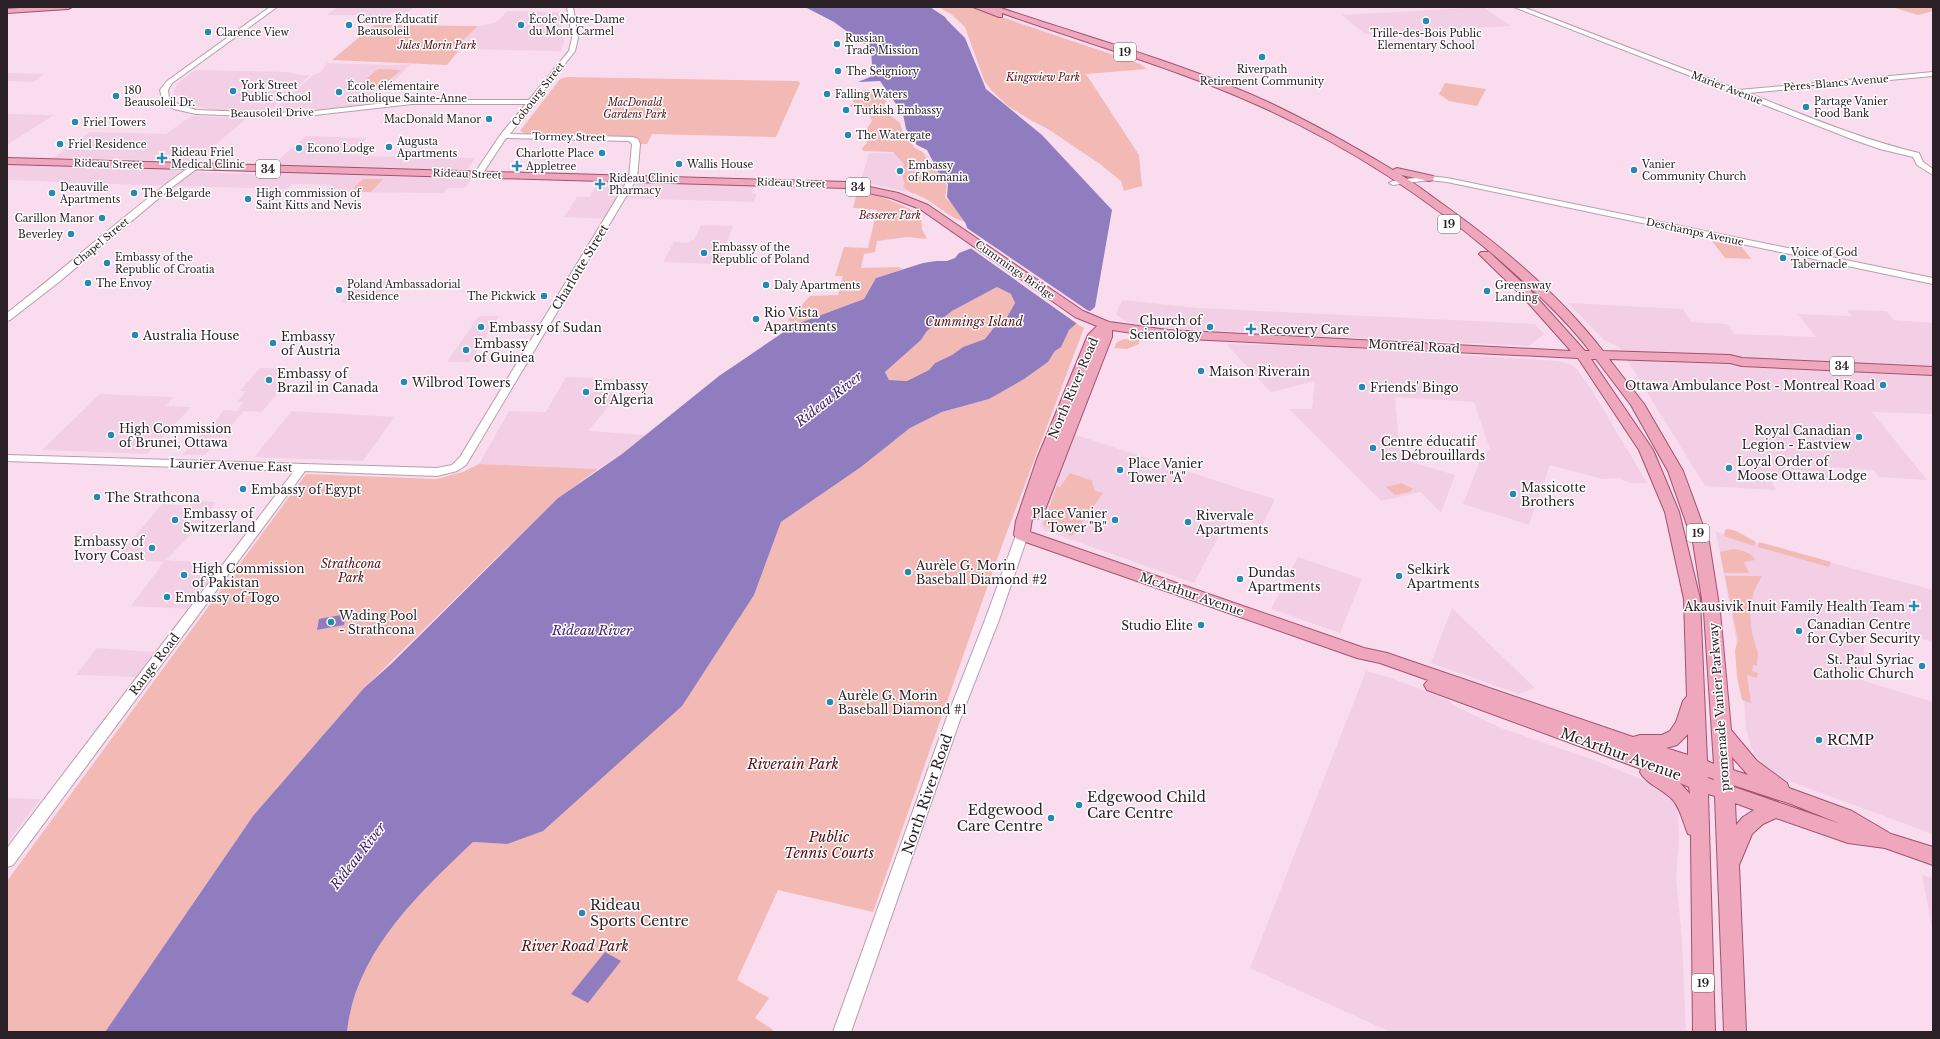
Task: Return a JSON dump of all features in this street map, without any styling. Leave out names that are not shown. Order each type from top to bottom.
[{"type":"main road","points":[[11,12],[30,9],[68,7]]},
{"type":"main road","name":"19","points":[[977,7],[1227,94],[1313,135],[1401,183],[1498,266],[1553,321],[1581,354],[1646,450],[1672,512],[1692,599],[1702,849],[1704,1032]]},
{"type":"main road","name":"promenade Vanier Parkway","points":[[991,7],[1175,69],[1242,95],[1307,124],[1380,166],[1401,183],[1428,198],[1478,235],[1553,303],[1602,355],[1648,419],[1678,479],[1698,531],[1711,588],[1722,732],[1735,1032]]},
{"type":"main road","name":"Rideau Street","points":[[7,161],[632,178],[852,186],[904,198],[924,207],[945,220]]},
{"type":"main road","points":[[1380,166],[1400,173],[1429,178]]},
{"type":"main road","points":[[1428,198],[1427,188],[1440,182]]},
{"type":"main road","name":"Cummings Bridge","points":[[945,220],[1070,308],[1087,317]]},
{"type":"main road","name":"Montréal Road","points":[[1087,317],[1106,325],[1186,335],[1624,356],[1638,360],[1735,364],[1742,362],[1933,371]]},
{"type":"main road","name":"North River Road","points":[[1022,535],[1024,522],[1044,459],[1094,335],[1106,325]]},
{"type":"main road","name":"McArthur Avenue","points":[[1022,535],[1362,654],[1381,657],[1623,741],[1699,774],[1724,783],[1796,798],[1845,817],[1885,840]]},
{"type":"main road","name":"McArthur Avenue","points":[[1362,654],[1378,664],[1443,690],[1606,748],[1699,774]]},
{"type":"main road","points":[[1623,741],[1660,743],[1676,737],[1685,725],[1696,685]]},
{"type":"main road","points":[[1722,732],[1750,766],[1796,798]]},
{"type":"main road","points":[[1606,748],[1665,781],[1677,791],[1690,810],[1702,849]]},
{"type":"main road","name":"McArthur Avenue","points":[[1724,783],[1775,810],[1848,835],[1885,840],[1933,856]]},
{"type":"main road","points":[[1729,866],[1741,833],[1748,824],[1764,814],[1775,810]]},
{"type":"street","name":"Beausoleil Drive","points":[[274,7],[169,82],[164,90],[166,100],[180,109],[200,113],[275,115],[315,113],[412,102],[530,102]]},
{"type":"street","name":"Cobourg Street","points":[[478,174],[504,136],[573,48],[575,38],[570,7]]},
{"type":"street","name":"Marier Avenue","points":[[1517,7],[1863,140],[1916,155],[1920,163],[1933,173]]},
{"type":"street","name":"Pères-Blancs Avenue","points":[[1739,92],[1933,74]]},
{"type":"street","name":"Tormey Street","points":[[504,136],[634,140]]},
{"type":"street","name":"Charlotte Street","points":[[454,468],[465,459],[632,178],[636,148],[636,142],[634,140]]},
{"type":"street","name":"Chapel Street","points":[[7,318],[56,280],[172,183],[195,167]]},
{"type":"street","name":"Deschamps Avenue","points":[[1401,183],[1429,178],[1458,183],[1933,281]]},
{"type":"street","name":"Deschamps Avenue","points":[[1401,183],[1458,183]]},
{"type":"street","name":"Laurier Avenue East","points":[[7,458],[437,472],[454,468]]},
{"type":"street","name":"Range Road","points":[[7,860],[302,468]]},
{"type":"street","name":"North River Road","points":[[842,1032],[954,717],[992,620],[1022,535]]},
{"type":"shaded area","points":[[338,7],[414,7],[407,13],[392,13],[383,20],[374,23],[362,20],[367,15],[327,15]]},
{"type":"shaded area","name":"Trille-des-Bois Public Elementary School","points":[[1483,7],[1511,26],[1365,34],[1342,15]]},
{"type":"shaded area","points":[[508,11],[559,12],[564,42],[561,51],[460,49],[457,46],[478,26],[495,23]]},
{"type":"shaded area","name":"École élémentaire catholique Sainte-Anne","points":[[327,63],[390,65],[411,64],[371,103],[320,110],[273,111],[313,75],[321,72]]},
{"type":"shaded area","name":"York Street Public School","points":[[195,70],[288,72],[300,75],[310,75],[269,111],[214,110],[185,104],[174,94],[177,84]]},
{"type":"shaded area","points":[[7,73],[44,74],[33,82],[7,81]]},
{"type":"shaded area","points":[[7,114],[54,115],[7,145]]},
{"type":"shaded area","points":[[191,116],[247,118],[196,161],[53,158],[90,132],[166,134]]},
{"type":"shaded area","points":[[306,136],[367,138],[350,155],[418,158],[475,158],[462,178],[471,179],[465,188],[448,188],[443,193],[323,192],[331,185],[292,184],[286,189],[174,186],[191,172],[262,174]]},
{"type":"shaded area","name":"Embassy of Romania","points":[[869,153],[927,154],[930,161],[946,184],[906,182],[905,192],[861,181]]},
{"type":"shaded area","points":[[7,161],[195,167],[168,186],[7,180]]},
{"type":"shaded area","points":[[602,178],[754,182],[752,193],[757,194],[753,202],[621,198],[609,219],[564,217],[577,197],[589,197]]},
{"type":"shaded area","name":"Embassy of the Republic of Poland","points":[[701,225],[733,226],[719,264],[663,262],[674,242],[689,243],[690,241],[694,240]]},
{"type":"shaded area","points":[[359,281],[390,282],[374,303],[341,302]]},
{"type":"shaded area","points":[[1122,300],[1198,308],[1535,324],[1544,334],[1529,346],[1166,328],[1126,322],[1116,314]]},
{"type":"shaded area","points":[[1568,303],[1683,309],[1691,322],[1727,324],[1734,334],[1816,337],[1798,314],[1852,316],[1847,310],[1886,311],[1894,320],[1933,323],[1933,414],[1872,412],[1927,480],[1879,477],[1873,470],[1827,467],[1836,482],[1769,478],[1776,490],[1705,486],[1619,347],[1604,340]]},
{"type":"shaded area","points":[[479,316],[499,316],[470,362],[447,362]]},
{"type":"shaded area","points":[[1229,344],[1307,346],[1460,355],[1559,361],[1569,364],[1576,368],[1593,392],[1647,483],[1630,483],[1619,478],[1602,479],[1550,465],[1529,525],[1463,504],[1478,466],[1479,458],[1490,449],[1474,402],[1395,397],[1400,452],[1404,460],[1455,475],[1441,513],[1421,492],[1381,501],[1289,409],[1312,409],[1315,381],[1271,392],[1228,346]]},
{"type":"shaded area","points":[[260,368],[297,369],[262,412],[244,411],[205,455],[182,455],[209,425],[215,422],[224,410],[237,411],[244,402],[237,402],[246,391],[240,391]]},
{"type":"shaded area","points":[[566,377],[621,379],[610,405],[588,431],[646,435],[622,454],[598,469],[479,464],[509,411],[546,412]]},
{"type":"shaded area","name":"High Commission of Brunei, Ottawa","points":[[100,394],[173,397],[166,406],[191,407],[147,454],[42,450]]},
{"type":"shaded area","points":[[292,411],[394,417],[363,461],[254,457]]},
{"type":"shaded area","points":[[1073,434],[1275,499],[1262,526],[1230,515],[1194,583],[1044,530],[1040,526]]},
{"type":"shaded area","points":[[195,501],[216,502],[189,536],[166,560],[221,564],[187,609],[131,606],[164,562],[116,559],[162,504],[191,506]]},
{"type":"shaded area","points":[[1716,532],[1933,590],[1933,642],[1864,621],[1864,681],[1933,702],[1933,834],[1786,780],[1772,772],[1760,762],[1751,747],[1746,728],[1742,672]]},
{"type":"shaded area","points":[[1298,557],[1362,579],[1340,633],[1271,609]]},
{"type":"shaded area","points":[[1452,608],[1535,688],[1519,694],[1431,663]]},
{"type":"shaded area","points":[[97,648],[155,652],[136,677],[76,675]]},
{"type":"shaded area","points":[[1366,671],[1391,678],[1448,700],[1453,705],[1501,728],[1594,760],[1665,789],[1678,805],[1679,842],[1676,877],[1682,939],[1686,1032],[1390,1032],[1250,968]]},
{"type":"shaded area","points":[[7,798],[40,799],[7,843]]},
{"type":"shaded area","points":[[1922,875],[1933,878],[1933,934]]},
{"type":"green space","name":"Kingsview Park","points":[[939,7],[972,7],[1140,64],[1147,69],[1086,74],[1139,155],[1142,186],[1124,191],[1121,181],[1100,164],[1048,129],[1008,106],[991,90],[984,80],[965,27],[951,14]]},
{"type":"green space","points":[[1892,7],[1933,7],[1933,11],[1918,15]]},
{"type":"green space","name":"Jules Morin Park","points":[[374,25],[478,26],[457,46],[460,49],[447,65],[332,60]]},
{"type":"green space","points":[[378,69],[401,70],[382,86],[358,86]]},
{"type":"green space","name":"MacDonald Gardens Park","points":[[567,77],[798,81],[800,83],[776,137],[652,134],[647,144],[640,144],[639,139],[630,137],[525,134],[520,131],[560,79]]},
{"type":"green space","points":[[1445,83],[1486,89],[1477,106],[1449,101],[1439,94]]},
{"type":"green space","points":[[864,90],[877,91],[883,94],[887,100],[884,105],[891,116],[900,123],[903,133],[915,148],[923,152],[928,163],[942,175],[942,180],[947,185],[945,198],[953,204],[966,221],[950,215],[927,200],[909,192],[903,186],[905,183],[902,173],[904,164],[893,152],[863,151],[862,148],[867,143],[865,132],[872,121],[870,116],[849,106],[854,103],[852,99],[856,93]]},
{"type":"green space","points":[[363,179],[383,179],[371,192],[351,191]]},
{"type":"green space","name":"Besserer Park","points":[[857,193],[874,195],[890,200],[921,216],[922,229],[927,239],[907,237],[877,241],[875,252],[864,254],[861,268],[899,267],[903,269],[876,278],[864,299],[794,325],[788,320],[810,296],[838,295],[843,276],[835,276],[844,247],[868,248],[877,210],[853,208]]},
{"type":"green space","points":[[1712,241],[1742,247],[1751,259],[1725,258]]},
{"type":"green space","name":"Cummings Island","points":[[997,287],[1011,294],[1015,303],[1006,319],[996,325],[985,339],[963,347],[952,355],[935,363],[929,370],[907,381],[889,380],[885,372],[921,340],[927,331],[952,311]]},
{"type":"green space","name":"Riverain Park","points":[[1075,323],[1084,328],[1001,548],[873,912],[778,890],[737,980],[769,998],[755,1018],[773,1030],[771,1032],[347,1032],[352,1003],[362,976],[392,926],[431,882],[473,842],[507,844],[754,595],[781,522],[861,467],[910,428],[942,412],[989,399],[1048,362]]},
{"type":"green space","points":[[1124,339],[1139,340],[1139,344],[1127,349],[1114,348],[1117,342]]},
{"type":"green space","name":"Strathcona Park","points":[[479,464],[598,469],[558,498],[364,688],[253,816],[105,1032],[7,1032],[7,881],[306,474],[436,479],[463,472]]},
{"type":"green space","points":[[1070,473],[1093,481],[1092,483],[1095,491],[1103,493],[1072,536],[1043,525],[1057,486],[1060,487]]},
{"type":"green space","points":[[1402,483],[1413,489],[1410,492],[1395,495],[1386,487]]},
{"type":"green space","points":[[1727,529],[1738,532],[1755,541],[1754,546],[1724,536],[1725,530]]},
{"type":"green space","points":[[1759,542],[1831,562],[1829,567],[1758,547]]},
{"type":"green space","points":[[1733,549],[1746,552],[1754,557],[1755,560],[1744,562],[1749,573],[1724,573],[1720,552]]},
{"type":"green space","points":[[1725,576],[1762,576],[1754,591],[1751,606],[1749,607],[1752,633],[1758,653],[1757,666],[1753,665],[1752,671],[1758,673],[1757,678],[1747,675],[1751,703],[1742,700],[1737,677],[1735,650],[1738,640]]},
{"type":"water","name":"Rideau River","points":[[805,7],[930,7],[945,17],[965,38],[986,89],[1042,135],[1112,210],[1095,307],[1069,330],[1061,347],[1055,351],[1048,362],[1024,379],[989,399],[942,412],[910,428],[861,467],[781,522],[754,595],[682,706],[543,831],[507,844],[473,842],[452,862],[411,904],[392,927],[376,951],[362,976],[352,1003],[347,1032],[105,1032],[253,816],[364,688],[391,664],[558,498],[622,454],[719,376],[794,325],[864,299],[876,278],[923,263],[947,261],[955,258],[959,253],[972,248],[966,224],[947,197],[948,184],[939,173],[927,150],[917,145],[906,129],[903,114],[880,81],[858,82],[870,77],[872,65],[871,49],[834,22]],"holes":[[[997,287],[1011,294],[1015,303],[1006,319],[996,325],[985,339],[963,347],[952,355],[935,363],[929,370],[907,381],[889,380],[885,372],[921,340],[927,331],[952,311]]]},
{"type":"water","name":"Wading Pool - Strathcona","points":[[346,614],[344,625],[317,630],[319,619]]},
{"type":"water","points":[[605,952],[621,961],[588,1003],[571,994]]},
{"type":"pier","points":[[964,226],[1092,312],[1078,324],[1076,323],[969,247]]},
{"type":"place","name":"Trille-des-Bois Public Elementary School","points":[[1426,21]]},
{"type":"place","name":"Centre Éducatif Beausoleil","points":[[349,25]]},
{"type":"place","name":"École Notre-Dame du Mont Carmel","points":[[521,25]]},
{"type":"place","name":"Clarence View","points":[[208,32]]},
{"type":"place","name":"Russian Trade Mission","points":[[837,44]]},
{"type":"place","name":"Riverpath Retirement Community","points":[[1262,57]]},
{"type":"place","name":"The Seigniory","points":[[838,71]]},
{"type":"place","name":"York Street Public School","points":[[233,91]]},
{"type":"place","name":"École élémentaire catholique Sainte-Anne","points":[[339,92]]},
{"type":"place","name":"Falling Waters","points":[[827,94]]},
{"type":"place","name":"180 Beausoleil Dr.","points":[[116,96]]},
{"type":"place","name":"Partage Vanier Food Bank","points":[[1806,107]]},
{"type":"place","name":"Turkish Embassy","points":[[846,110]]},
{"type":"place","name":"MacDonald Manor","points":[[489,119]]},
{"type":"place","name":"Friel Towers","points":[[75,122]]},
{"type":"place","name":"The Watergate","points":[[848,135]]},
{"type":"place","name":"Friel Residence","points":[[60,144]]},
{"type":"place","name":"Augusta Apartments","points":[[389,147]]},
{"type":"place","name":"Econo Lodge","points":[[299,148]]},
{"type":"place","name":"Charlotte Place","points":[[602,153]]},
{"type":"place","name":"Rideau Friel Medical Clinic","points":[[162,158]]},
{"type":"place","name":"Wallis House","points":[[679,164]]},
{"type":"place","name":"Appletree","points":[[517,166]]},
{"type":"place","name":"Vanier Community Church","points":[[1634,170]]},
{"type":"place","name":"Embassy of Romania","points":[[900,171]]},
{"type":"place","name":"Rideau Clinic Pharmacy","points":[[600,184]]},
{"type":"place","name":"Deauville Apartments","points":[[52,193]]},
{"type":"place","name":"The Belgarde","points":[[134,193]]},
{"type":"place","name":"High commission of Saint Kitts and Nevis","points":[[248,199]]},
{"type":"place","name":"Carillon Manor","points":[[102,218]]},
{"type":"place","name":"Beverley","points":[[71,234]]},
{"type":"place","name":"Embassy of the Republic of Poland","points":[[704,253]]},
{"type":"place","name":"Voice of God Tabernacle","points":[[1783,258]]},
{"type":"place","name":"Embassy of the Republic of Croatia","points":[[107,263]]},
{"type":"place","name":"The Envoy","points":[[88,283]]},
{"type":"place","name":"Daly Apartments","points":[[766,285]]},
{"type":"place","name":"Poland Ambassadorial Residence","points":[[339,290]]},
{"type":"place","name":"Greensway Landing","points":[[1487,291]]},
{"type":"place","name":"The Pickwick","points":[[544,296]]},
{"type":"place","name":"Rio Vista Apartments","points":[[756,319]]},
{"type":"place","name":"Embassy of Sudan","points":[[481,327]]},
{"type":"place","name":"Church of Scientology","points":[[1210,327]]},
{"type":"place","name":"Recovery Care","points":[[1251,329]]},
{"type":"place","name":"Australia House","points":[[135,335]]},
{"type":"place","name":"Embassy of Austria","points":[[273,343]]},
{"type":"place","name":"Embassy of Guinea","points":[[466,350]]},
{"type":"place","name":"Maison Riverain","points":[[1201,371]]},
{"type":"place","name":"Embassy of Brazil in Canada","points":[[269,380]]},
{"type":"place","name":"Wilbrod Towers","points":[[404,382]]},
{"type":"place","name":"Ottawa Ambulance Post - Montreal Road","points":[[1883,385]]},
{"type":"place","name":"Friends' Bingo","points":[[1362,387]]},
{"type":"place","name":"Embassy of Algeria","points":[[586,392]]},
{"type":"place","name":"High Commission of Brunei, Ottawa","points":[[111,435]]},
{"type":"place","name":"Royal Canadian Legion - Eastview","points":[[1859,437]]},
{"type":"place","name":"Centre éducatif les Débrouillards","points":[[1373,448]]},
{"type":"place","name":"Loyal Order of Moose Ottawa Lodge","points":[[1729,468]]},
{"type":"place","name":"Place Vanier Tower \"A\"","points":[[1120,470]]},
{"type":"place","name":"Embassy of Egypt","points":[[243,489]]},
{"type":"place","name":"Massicotte Brothers","points":[[1513,494]]},
{"type":"place","name":"The Strathcona","points":[[97,497]]},
{"type":"place","name":"Embassy of Switzerland","points":[[175,520]]},
{"type":"place","name":"Place Vanier Tower \"B\"","points":[[1115,520]]},
{"type":"place","name":"Rivervale Apartments","points":[[1188,522]]},
{"type":"place","name":"Embassy of Ivory Coast","points":[[152,548]]},
{"type":"place","name":"Aurèle G. Morin Baseball Diamond #2","points":[[908,572]]},
{"type":"place","name":"High Commission of Pakistan","points":[[184,575]]},
{"type":"place","name":"Selkirk Apartments","points":[[1399,576]]},
{"type":"place","name":"Dundas Apartments","points":[[1240,579]]},
{"type":"place","name":"Embassy of Togo","points":[[167,597]]},
{"type":"place","name":"Akausivik Inuit Family Health Team","points":[[1914,606]]},
{"type":"place","name":"Wading Pool - Strathcona","points":[[331,622]]},
{"type":"place","name":"Studio Elite","points":[[1201,625]]},
{"type":"place","name":"Canadian Centre for Cyber Security","points":[[1799,631]]},
{"type":"place","name":"St. Paul Syriac Catholic Church","points":[[1922,666]]},
{"type":"place","name":"Aurèle G. Morin Baseball Diamond #1","points":[[830,702]]},
{"type":"place","name":"RCMP","points":[[1819,740]]},
{"type":"place","name":"Edgewood Child Care Centre","points":[[1079,805]]},
{"type":"place","name":"Edgewood Care Centre","points":[[1051,818]]},
{"type":"place","name":"Rideau Sports Centre","points":[[582,913]]},
{"type":"park label","name":"Public Tennis Courts","points":[[829,846]]},
{"type":"park label","name":"River Road Park","points":[[575,946]]}]
